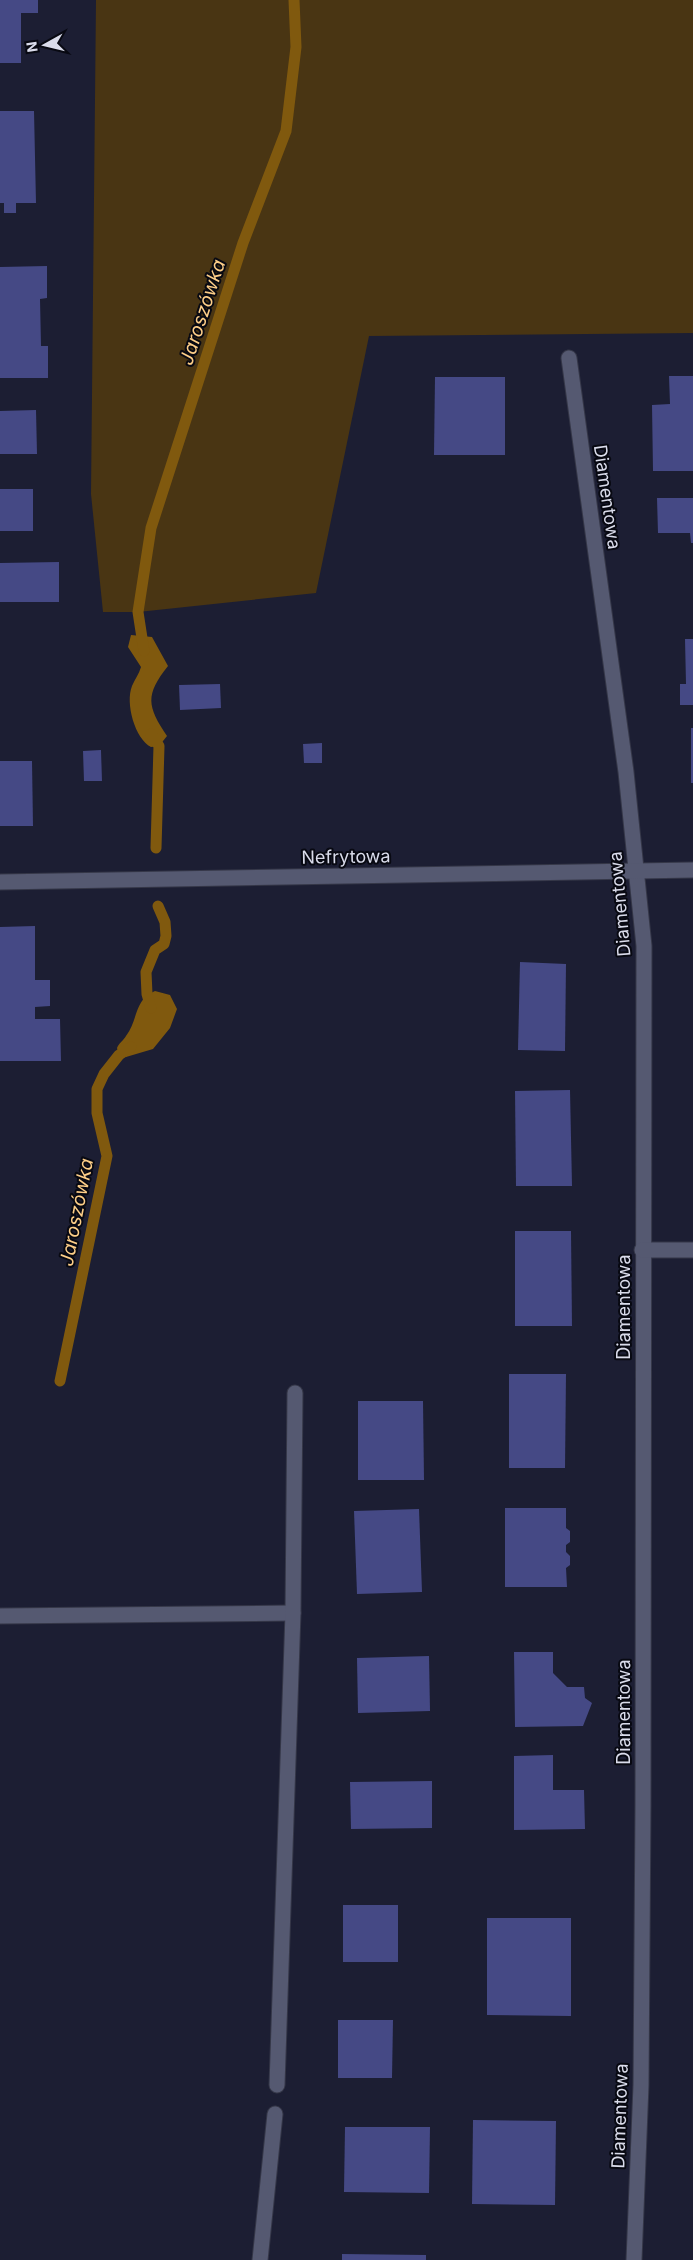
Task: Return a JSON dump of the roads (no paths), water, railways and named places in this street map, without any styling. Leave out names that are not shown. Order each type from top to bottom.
[{"type":"street","name":"Diamentowa","points":[[569,358],[626,772],[644,946],[641,2085],[634,2260]]},
{"type":"street","name":"Nefrytowa","points":[[0,882],[693,870]]},
{"type":"street","points":[[642,1250],[693,1250]]},
{"type":"street","points":[[277,2085],[293,1613],[295,1393]]},
{"type":"street","points":[[0,1616],[293,1613]]},
{"type":"street","points":[[260,2260],[275,2114]]},
{"type":"waterway","name":"Jaroszówka","points":[[144,651],[138,612],[151,528],[243,243],[286,131],[296,47],[294,0]]},
{"type":"waterway","points":[[151,734],[159,746],[156,848]]},
{"type":"waterway","name":"Jaroszówka","points":[[151,1008],[147,994],[146,972],[155,950],[164,944],[166,936],[165,922],[158,906]]},
{"type":"waterway","name":"Jaroszówka","points":[[60,1381],[107,1156],[97,1113],[97,1089],[104,1074],[119,1055],[131,1047]]}]
